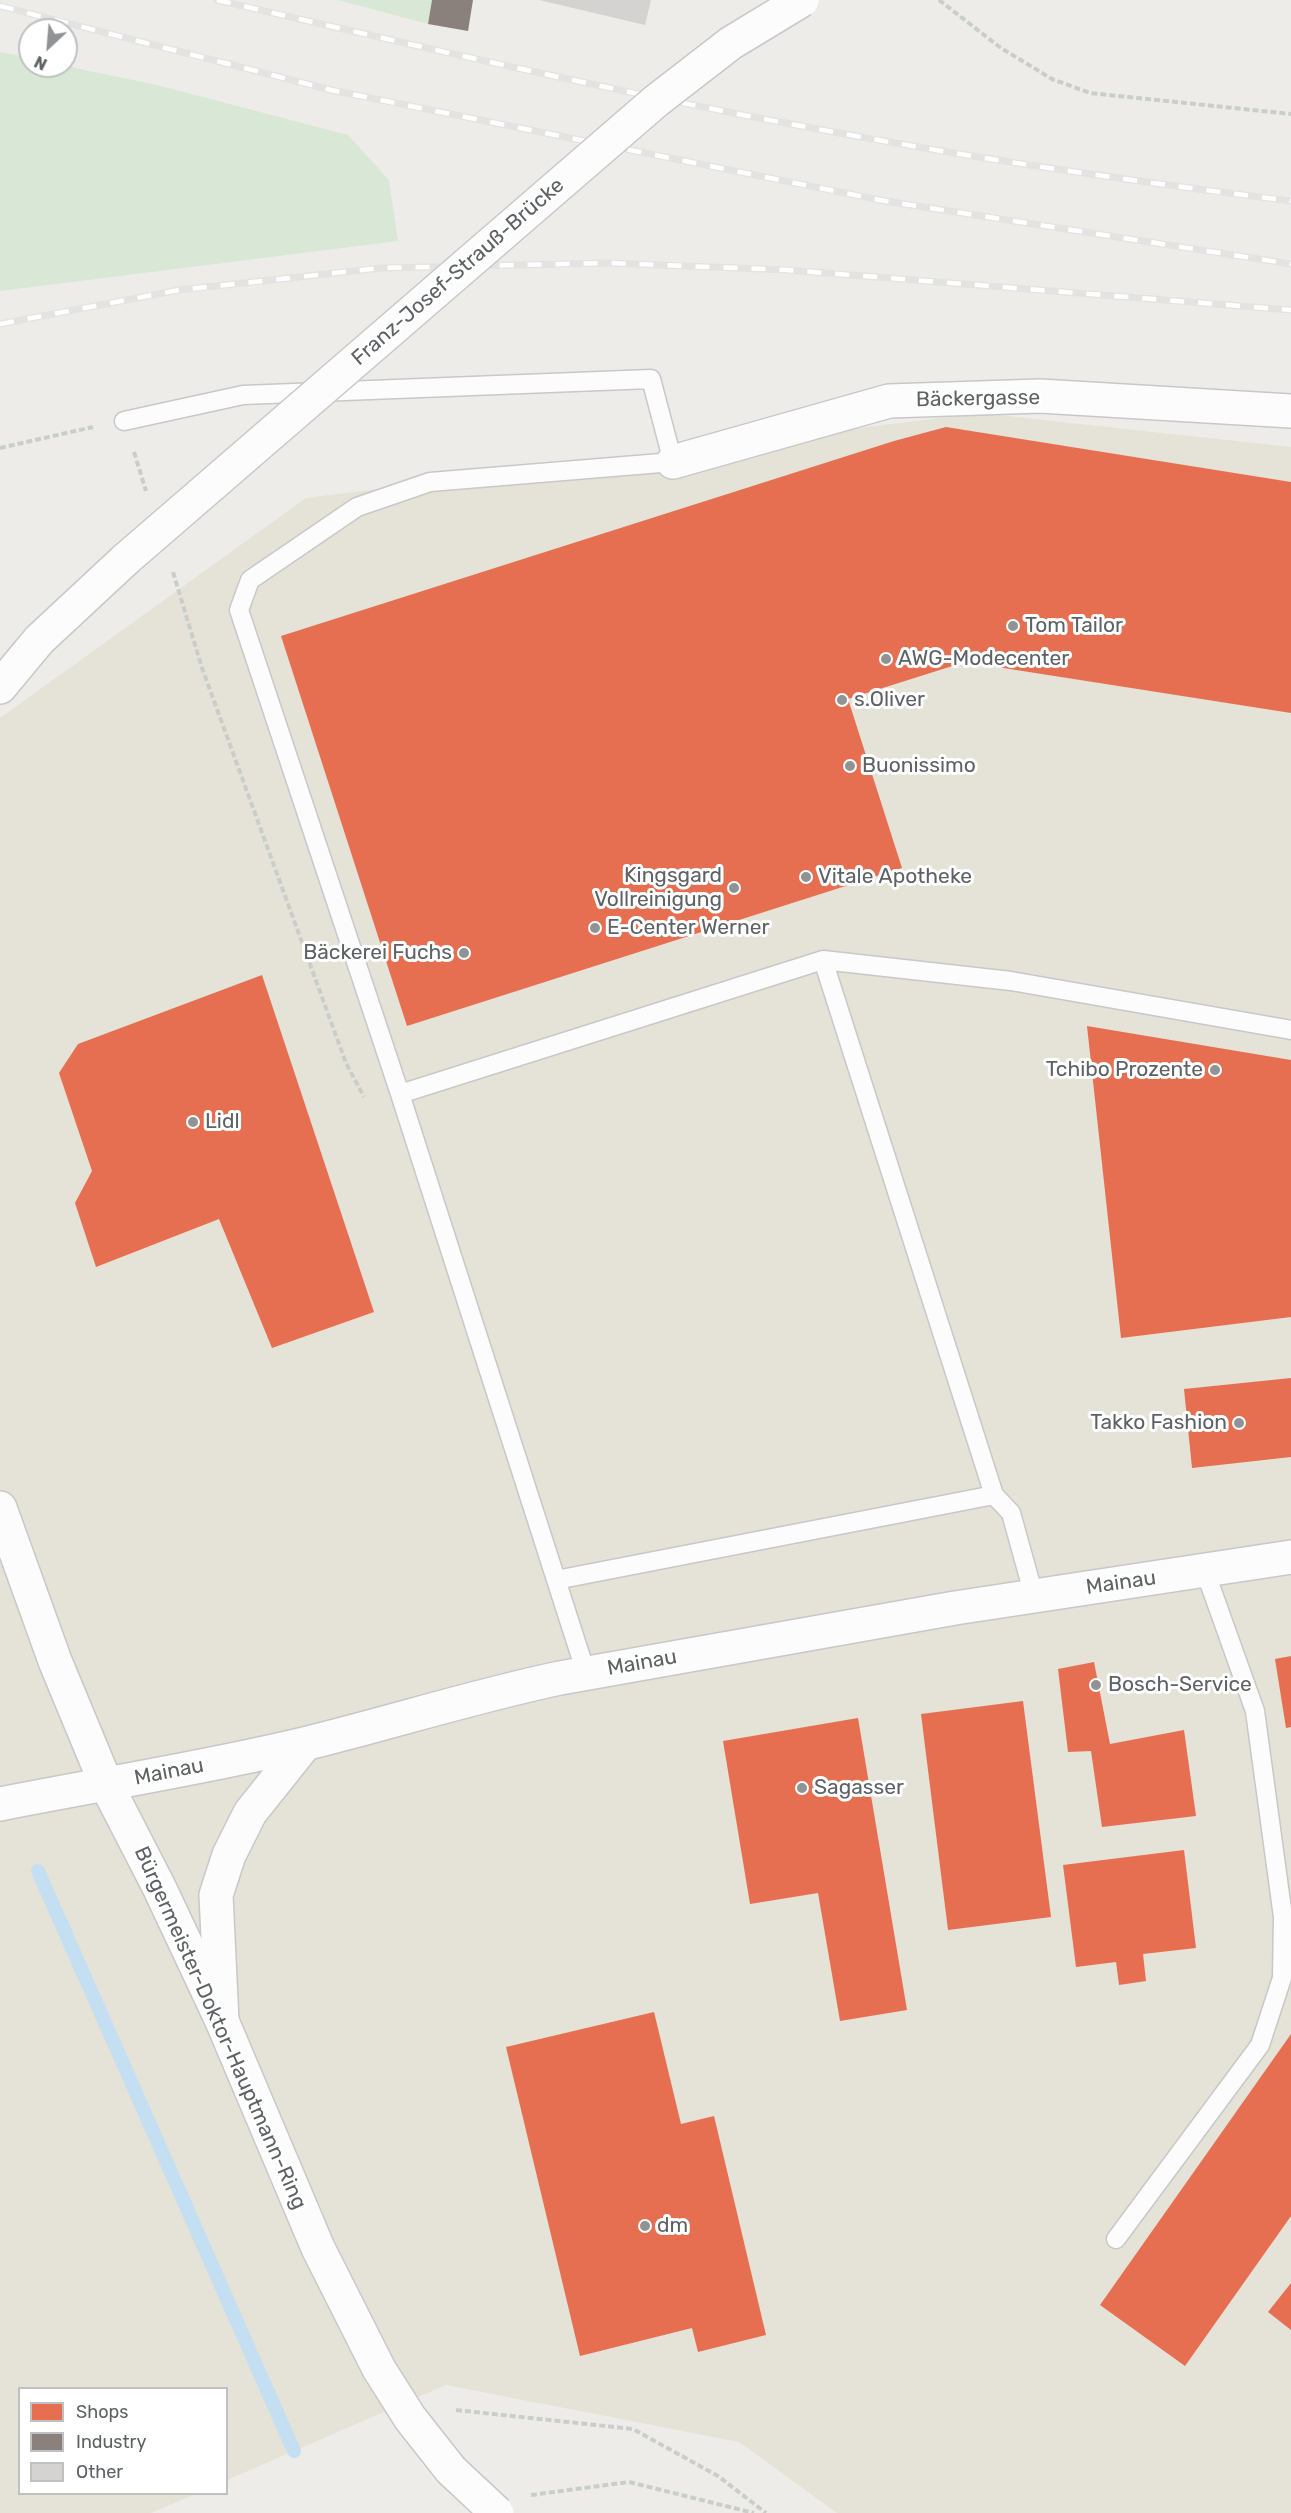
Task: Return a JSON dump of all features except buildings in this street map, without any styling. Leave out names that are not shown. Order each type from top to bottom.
[{"type":"street","name":"Franz-Josef-Strauß-Brücke","points":[[0,687],[39,640],[126,559],[656,101],[731,43],[802,0]]},
{"type":"street","name":"Bäckergasse","points":[[673,462],[889,401],[1040,396],[1291,411]]},
{"type":"street","name":"Bürgermeister-Doktor-Hauptmann-Ring","points":[[0,1508],[55,1661],[106,1784],[159,1887],[222,2021],[318,2248],[379,2368],[410,2418],[451,2470],[497,2513]]},
{"type":"street","name":"Mainau","points":[[0,1804],[305,1744],[501,1690],[586,1673],[1034,1596],[1291,1557]]},
{"type":"street","points":[[222,2021],[216,1895],[229,1855],[250,1813],[305,1744]]},
{"type":"lane","points":[[124,421],[243,395],[651,379],[673,462],[430,482],[357,507],[250,580],[239,610],[400,1094],[586,1673]]},
{"type":"lane","points":[[400,1094],[823,960],[1011,981],[1291,1030]]},
{"type":"lane","points":[[823,960],[994,1495],[1011,1513],[1034,1596]]},
{"type":"lane","points":[[556,1580],[994,1495]]},
{"type":"lane","points":[[1116,2239],[1260,2045],[1282,1978],[1283,1917],[1255,1711],[1205,1571]]},
{"type":"path","points":[[939,0],[1001,48],[1052,79],[1090,93],[1291,114]]},
{"type":"path","points":[[0,448],[124,421],[149,500]]},
{"type":"path","points":[[171,568],[202,668],[346,1063],[366,1100],[400,1094]]},
{"type":"path","points":[[410,2418],[440,2408],[633,2429],[718,2476],[766,2513]]},
{"type":"path","points":[[538,2494],[629,2482],[754,2513]]},
{"type":"shaded area","points":[[979,413],[1291,447],[1291,2513],[837,2513],[739,2442],[446,2385],[228,2480],[228,2387],[18,2387],[18,2495],[194,2495],[151,2513],[0,2513],[0,718],[306,498]]},
{"type":"green space","points":[[338,0],[432,0],[428,24]]},
{"type":"green space","points":[[0,52],[18,56],[18,78],[78,78],[78,69],[161,86],[348,135],[389,180],[398,241],[0,291]]},
{"type":"waterway","points":[[38,1871],[294,2451]]},
{"type":"railway","points":[[217,0],[549,75],[800,126],[1036,166],[1291,201]]},
{"type":"railway","points":[[0,6],[331,90],[885,201],[1291,264]]},
{"type":"railway","points":[[0,324],[179,290],[381,268],[609,263],[788,270],[1291,310]]},
{"type":"place","name":"Tom Tailor","points":[[1013,626]]},
{"type":"place","name":"AWG-Modecenter","points":[[886,659]]},
{"type":"place","name":"s.Oliver","points":[[842,700]]},
{"type":"place","name":"Buonissimo","points":[[850,766]]},
{"type":"place","name":"Vitale Apotheke","points":[[806,877]]},
{"type":"place","name":"Kingsgard Vollreinigung","points":[[734,888]]},
{"type":"place","name":"E-Center Werner","points":[[595,928]]},
{"type":"place","name":"Bäckerei Fuchs","points":[[464,953]]},
{"type":"place","name":"Tchibo Prozente","points":[[1215,1070]]},
{"type":"place","name":"Lidl","points":[[193,1122]]},
{"type":"place","name":"Takko Fashion","points":[[1239,1423]]},
{"type":"place","name":"Bosch-Service","points":[[1096,1685]]},
{"type":"place","name":"Sagasser","points":[[802,1788]]},
{"type":"place","name":"dm","points":[[645,2226]]}]
